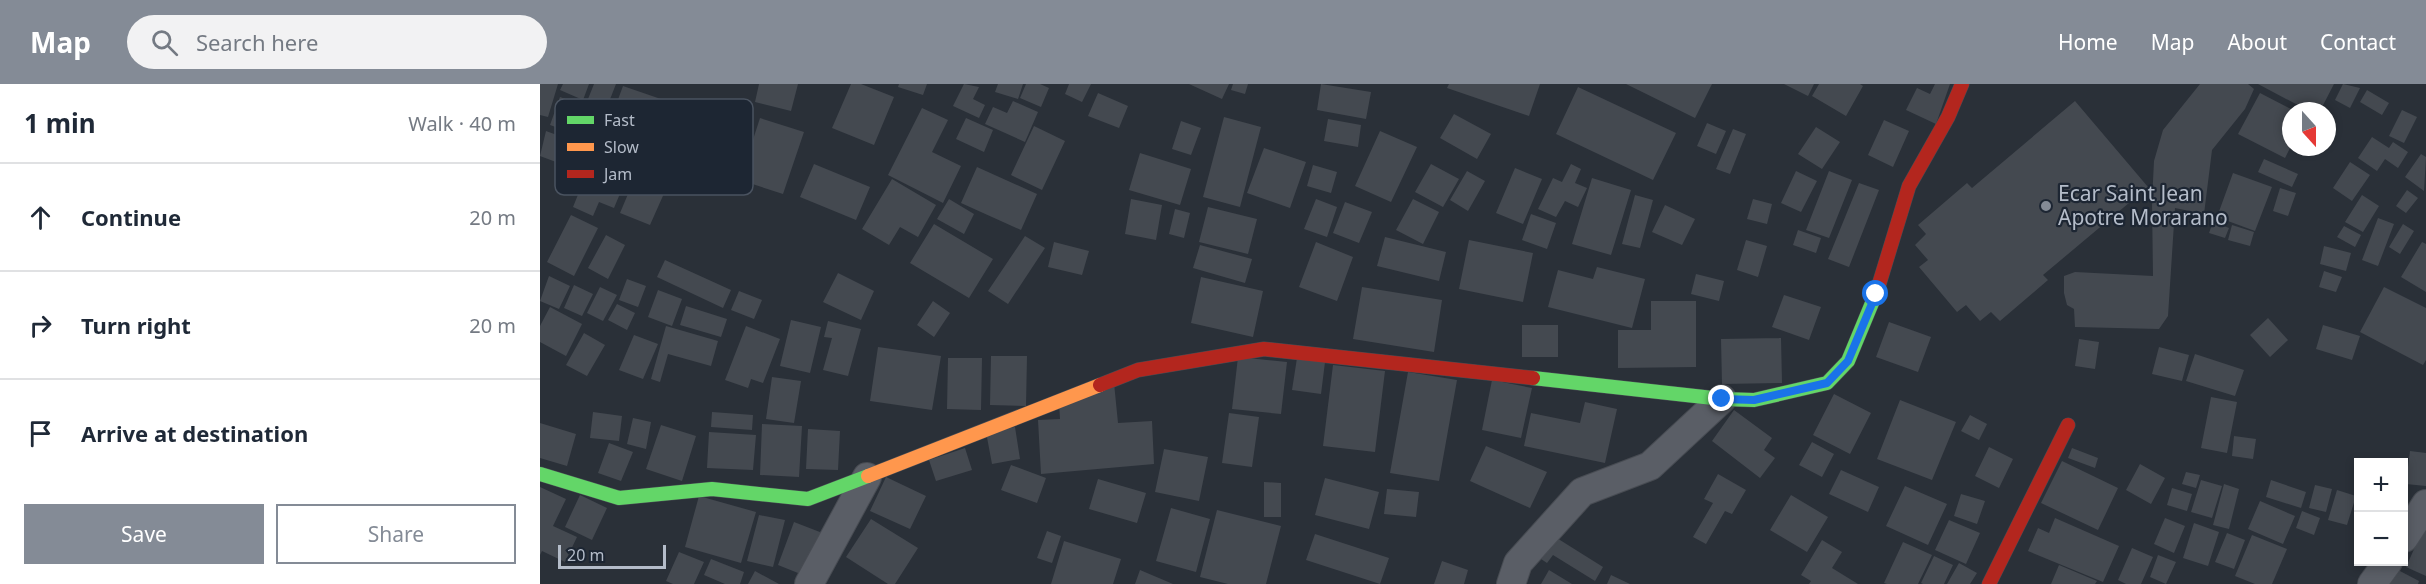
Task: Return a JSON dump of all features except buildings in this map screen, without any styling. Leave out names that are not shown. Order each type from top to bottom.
[{"type":"street","points":[[540,474],[619,498],[712,489],[808,499],[1138,370],[1264,349],[1722,399],[1754,400],[1827,383],[1848,361],[1876,294],[1909,186],[1948,117],[1962,84]]},
{"type":"street","points":[[1511,584],[1518,563],[1582,492],[1650,466],[1722,399]]},
{"type":"street","points":[[1989,584],[2068,425]]},
{"type":"street","points":[[809,584],[867,477]]},
{"type":"street","points":[[2408,531],[2426,504]]},
{"type":"street","points":[[2372,584],[2385,566]]},
{"type":"traffic: fast","points":[[1533,378],[1722,399],[1754,400],[1827,383],[1848,361],[1877,291]]},
{"type":"traffic: fast","points":[[540,474],[619,498],[712,489],[808,499],[868,476]]},
{"type":"traffic: slow","points":[[868,476],[1100,385]]},
{"type":"traffic: jam","points":[[1877,291],[1909,186],[1948,117],[1962,84]]},
{"type":"traffic: jam","points":[[1100,385],[1138,370],[1264,349],[1533,378]]},
{"type":"traffic: jam","points":[[1989,584],[2068,425]]},
{"type":"place","name":"Ecar Saint Jean Apotre Morarano","points":[[2046,206]]},
{"type":"route","points":[[1722,399],[1754,400],[1827,383],[1848,361],[1876,294]]}]
